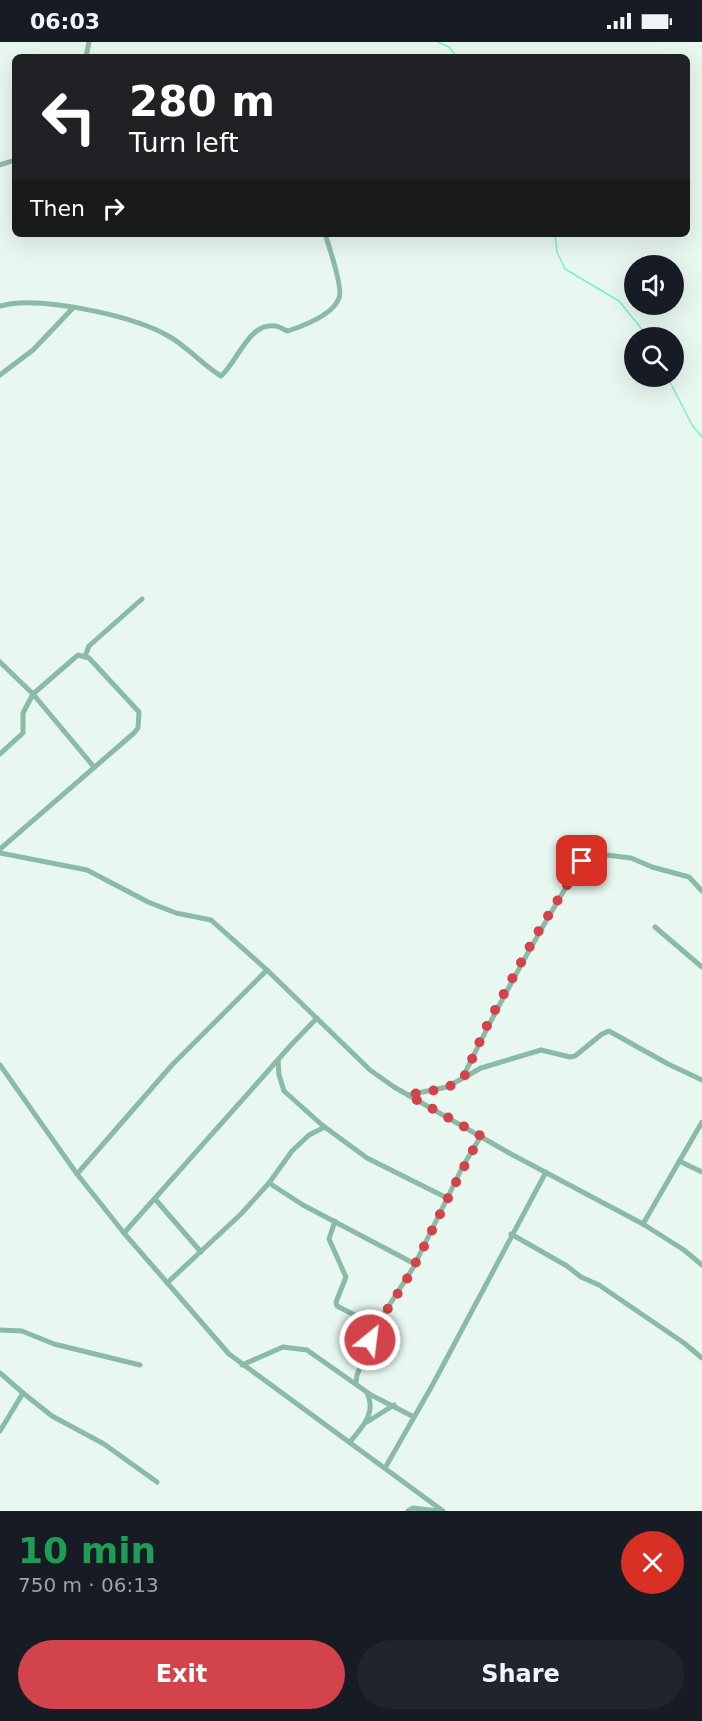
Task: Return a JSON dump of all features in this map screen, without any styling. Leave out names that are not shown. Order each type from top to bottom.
[{"type":"street","points":[[0,306],[17,303],[44,304],[103,313],[148,326],[172,338],[206,367],[221,376],[238,357],[247,339],[261,328],[275,326],[288,331],[324,315],[339,300],[340,288],[327,237]]},
{"type":"street","points":[[0,375],[33,350],[73,308]]},
{"type":"street","points":[[85,656],[89,646],[142,599]]},
{"type":"street","points":[[0,754],[23,733],[23,714],[33,694],[78,656],[89,658],[139,712],[138,729],[0,851]]},
{"type":"street","points":[[0,662],[33,694],[94,767]]},
{"type":"street","points":[[0,851],[87,870],[148,902],[176,913],[211,920],[267,970],[370,1070],[408,1095],[643,1224],[684,1250],[702,1265]]},
{"type":"street","points":[[464,1077],[489,1021],[535,937],[582,861],[606,855],[631,858],[652,867],[689,877],[702,891]]},
{"type":"street","points":[[655,927],[702,967]]},
{"type":"street","points":[[77,1174],[172,1065],[267,970]]},
{"type":"street","points":[[124,1233],[317,1018]]},
{"type":"street","points":[[408,1095],[447,1088],[464,1077],[498,1062],[541,1050],[570,1057],[575,1056],[609,1030],[668,1064],[702,1080]]},
{"type":"street","points":[[278,1060],[279,1075],[284,1091],[325,1127],[366,1158],[447,1198]]},
{"type":"street","points":[[0,1065],[77,1174],[213,1338],[242,1365],[443,1511]]},
{"type":"street","points":[[643,1224],[702,1122]]},
{"type":"street","points":[[167,1283],[242,1214],[292,1151],[309,1135],[325,1127]]},
{"type":"street","points":[[356,1383],[376,1326],[400,1292],[481,1136]]},
{"type":"street","points":[[679,1161],[702,1172]]},
{"type":"street","points":[[385,1468],[546,1172]]},
{"type":"street","points":[[269,1182],[303,1205],[415,1264]]},
{"type":"street","points":[[155,1198],[201,1252]]},
{"type":"street","points":[[335,1221],[329,1239],[346,1277],[336,1305],[376,1326]]},
{"type":"street","points":[[512,1234],[567,1266],[581,1277],[599,1284],[684,1342],[702,1358]]},
{"type":"street","points":[[0,1330],[22,1331],[63,1346],[140,1365]]},
{"type":"street","points":[[242,1365],[283,1347],[300,1348],[314,1353],[366,1391],[414,1417]]},
{"type":"street","points":[[0,1373],[52,1416],[104,1444],[157,1482]]},
{"type":"street","points":[[366,1391],[371,1404],[367,1422]]},
{"type":"street","points":[[0,1431],[23,1393]]},
{"type":"street","points":[[350,1442],[367,1422],[394,1405]]},
{"type":"street","points":[[408,1511],[413,1508],[438,1511]]},
{"type":"waterway","points":[[438,42],[449,47],[455,54]]},
{"type":"waterway","points":[[555,237],[557,252],[565,269],[619,301],[640,327]]},
{"type":"waterway","points":[[673,387],[692,425],[702,437]]},
{"type":"route","points":[[370,1340],[376,1326],[413,1269],[463,1166],[481,1136],[408,1095],[447,1088],[464,1077],[489,1021],[535,937],[582,861]]}]
